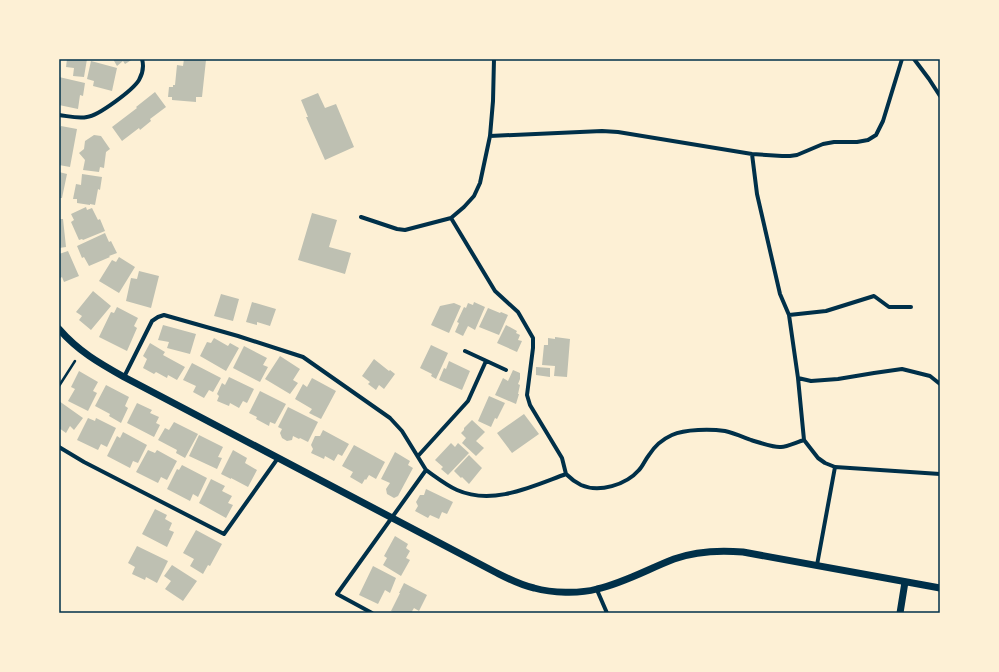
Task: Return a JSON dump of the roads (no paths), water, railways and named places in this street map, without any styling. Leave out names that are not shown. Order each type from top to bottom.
[{"type":"street","points":[[59,115],[87,118],[98,114],[139,81],[143,73],[142,59]]},
{"type":"street","points":[[361,217],[405,230],[451,218],[464,208],[474,196],[480,183],[490,136],[494,101],[494,59]]},
{"type":"street","points":[[490,136],[602,131],[618,132],[752,154],[797,155],[823,144],[834,142],[857,142],[868,140],[876,135],[883,121],[902,59]]},
{"type":"street","points":[[914,59],[940,96]]},
{"type":"street","points":[[752,154],[757,194],[780,294],[789,315],[798,378],[804,440],[818,458],[835,467],[940,474]]},
{"type":"street","points":[[451,218],[495,291],[518,312],[533,338],[527,395],[530,405],[562,458],[566,474],[571,479],[582,485],[594,488],[622,483],[640,470],[649,454],[663,440],[682,431],[714,430],[727,432],[761,443],[780,447],[804,440]]},
{"type":"street","points":[[789,315],[826,311],[874,296],[889,307],[911,307]]},
{"type":"street","points":[[124,377],[152,321],[164,315],[238,336],[303,357],[390,418],[402,430],[426,470],[458,491],[489,496],[514,492],[566,474]]},
{"type":"street","points":[[59,329],[81,351],[124,377],[494,572],[534,588],[563,592],[597,590],[675,559],[699,552],[713,550],[743,552],[940,588]]},
{"type":"street","points":[[464,351],[506,370]]},
{"type":"street","points":[[418,456],[468,401],[486,361]]},
{"type":"street","points":[[798,378],[811,381],[838,380],[902,369],[930,376],[940,384]]},
{"type":"street","points":[[59,447],[84,462],[224,534],[278,458]]},
{"type":"street","points":[[818,565],[835,467]]},
{"type":"street","points":[[372,613],[337,594],[426,470]]},
{"type":"street","points":[[900,613],[905,582]]},
{"type":"street","points":[[597,590],[607,613]]}]
